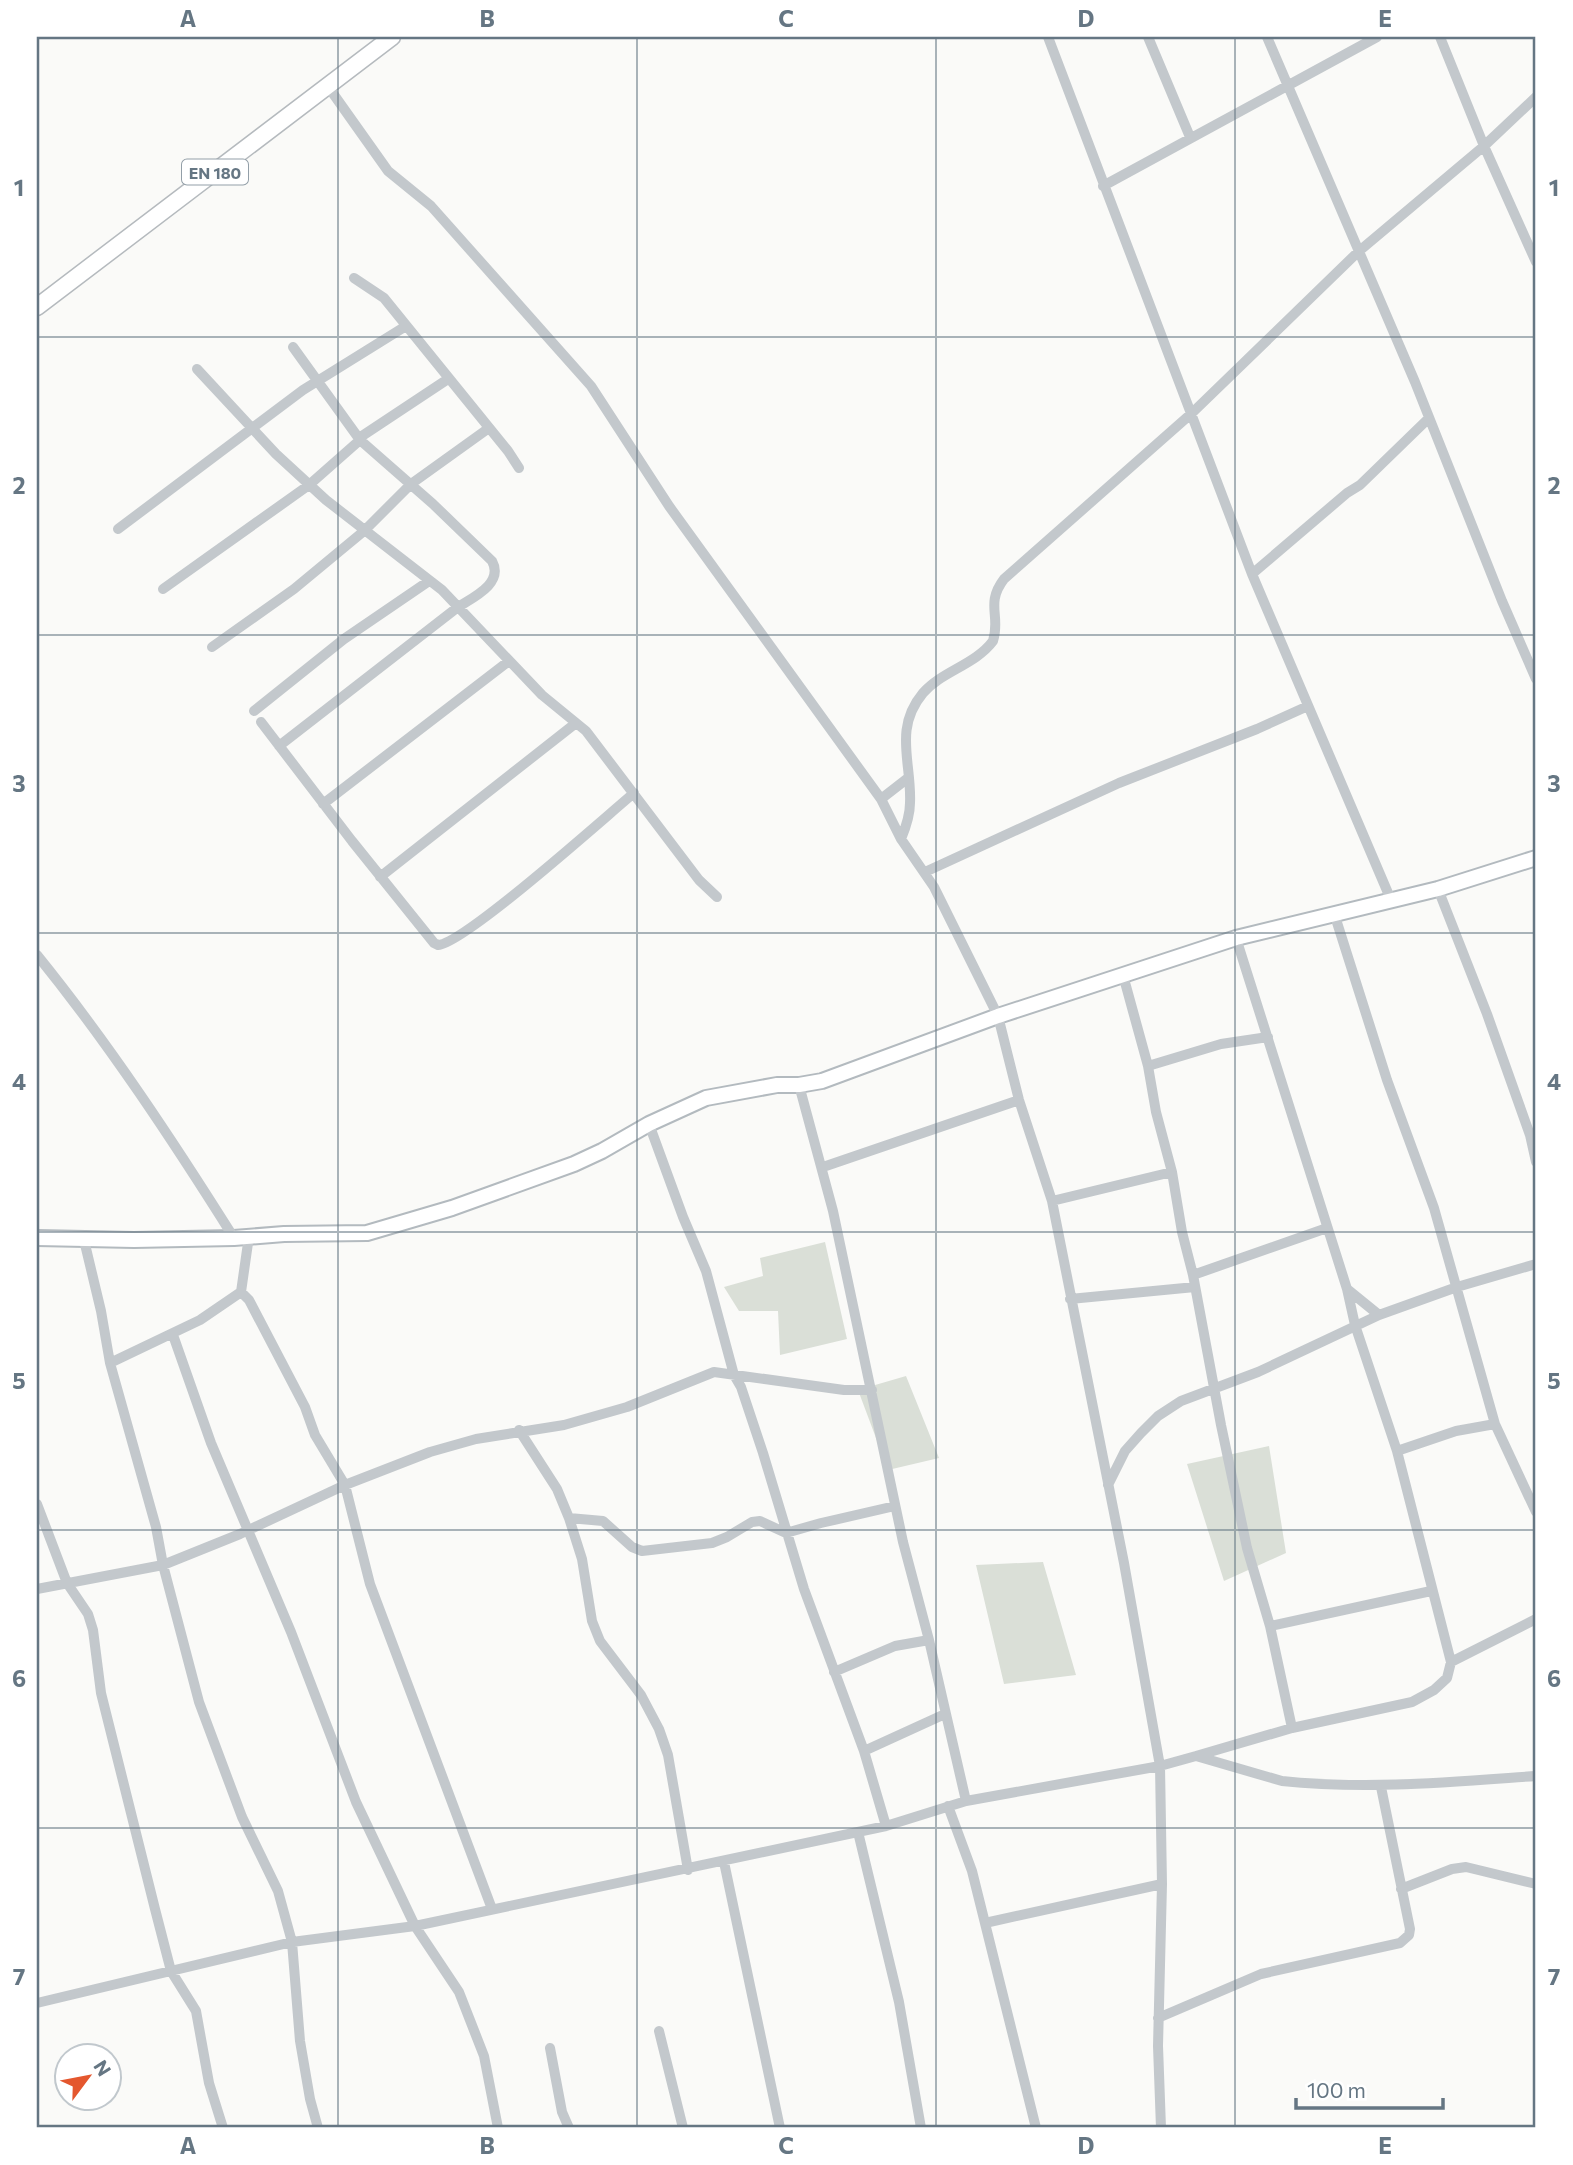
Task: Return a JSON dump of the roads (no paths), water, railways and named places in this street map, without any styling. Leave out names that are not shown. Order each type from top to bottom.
[{"type":"main road","name":"EN 180","points":[[37,307],[392,37]]},
{"type":"street","points":[[1048,37],[1252,574],[1391,900]]},
{"type":"street","points":[[1148,37],[1190,137]]},
{"type":"street","points":[[1267,37],[1429,418],[1536,679]]},
{"type":"street","points":[[1103,186],[1288,83],[1377,37]]},
{"type":"street","points":[[1440,37],[1484,146],[1536,262]]},
{"type":"street","points":[[327,85],[388,171],[431,206],[591,386],[669,506],[881,799],[901,839],[925,872],[998,1016],[1019,1100],[1052,1201],[1090,1388],[1160,1766],[1162,1884],[1158,2018],[1161,2128]]},
{"type":"street","points":[[901,839],[908,821],[910,803],[905,732],[923,694],[993,642],[993,598],[996,589],[1036,549],[1192,413],[1358,252],[1484,146],[1536,97]]},
{"type":"street","points":[[354,278],[384,298],[519,468]]},
{"type":"street","points":[[118,529],[318,379],[406,326]]},
{"type":"street","points":[[279,746],[473,598],[495,579],[496,569],[492,561],[360,439],[293,346]]},
{"type":"street","points":[[197,369],[250,428],[309,485],[442,590],[542,695],[586,731],[699,880],[717,897]]},
{"type":"street","points":[[163,589],[309,485],[360,439],[448,379]]},
{"type":"street","points":[[1252,574],[1360,485],[1429,418]]},
{"type":"street","points":[[212,647],[274,604],[364,531],[411,484],[489,428]]},
{"type":"street","points":[[254,711],[344,639],[429,581]]},
{"type":"street","points":[[323,804],[509,661]]},
{"type":"street","points":[[925,872],[1119,783],[1308,706]]},
{"type":"street","points":[[261,722],[380,877],[434,943],[443,945],[497,907],[634,793]]},
{"type":"street","points":[[380,877],[576,723]]},
{"type":"street","points":[[881,799],[908,778]]},
{"type":"street","points":[[37,1238],[234,1238],[367,1233],[452,1208],[548,1174],[602,1152],[649,1124],[706,1098],[766,1086],[822,1081],[998,1016],[1236,938],[1438,889],[1536,858]]},
{"type":"street","points":[[1438,889],[1487,1014],[1530,1135],[1536,1162]]},
{"type":"street","points":[[1334,913],[1387,1080],[1434,1208],[1495,1424],[1536,1513]]},
{"type":"street","points":[[37,2003],[292,1942],[415,1926],[886,1826],[966,1801],[1160,1766],[1292,1728],[1412,1702],[1434,1690],[1447,1678],[1451,1662],[1397,1451],[1354,1325],[1347,1289],[1236,938]]},
{"type":"street","points":[[37,955],[71,997],[179,1151],[234,1238]]},
{"type":"street","points":[[1123,975],[1148,1066],[1156,1112],[1172,1172],[1247,1548],[1270,1626],[1292,1728]]},
{"type":"street","points":[[1148,1066],[1221,1044],[1268,1037]]},
{"type":"street","points":[[799,1085],[823,1167],[902,1542],[929,1640],[966,1801]]},
{"type":"street","points":[[823,1167],[1019,1100]]},
{"type":"street","points":[[649,1124],[706,1271],[734,1375],[741,1387],[786,1533],[864,1751],[886,1826]]},
{"type":"street","points":[[1052,1201],[1172,1172]]},
{"type":"street","points":[[1193,1275],[1327,1228]]},
{"type":"street","points":[[110,1363],[173,1335],[241,1292],[249,1236]]},
{"type":"street","points":[[83,1240],[101,1311],[110,1363],[156,1527],[163,1565],[199,1702],[237,1805],[278,1891],[292,1942],[300,2041],[318,2128]]},
{"type":"street","points":[[1108,1485],[1125,1451],[1158,1416],[1181,1401],[1258,1372],[1379,1315],[1457,1287],[1536,1264]]},
{"type":"street","points":[[1070,1299],[1195,1287]]},
{"type":"street","points":[[1347,1289],[1379,1315]]},
{"type":"street","points":[[241,1292],[249,1300],[305,1407],[315,1435],[345,1485],[370,1584],[492,1909]]},
{"type":"street","points":[[173,1335],[211,1443],[291,1632],[356,1802],[415,1926],[459,1992],[484,2056],[498,2128]]},
{"type":"street","points":[[37,1589],[163,1565],[345,1485],[430,1452],[519,1430],[564,1425],[627,1407],[714,1372],[844,1390],[872,1390]]},
{"type":"street","points":[[1397,1451],[1455,1431],[1495,1424]]},
{"type":"street","points":[[519,1430],[557,1489],[569,1518],[582,1559],[592,1621],[600,1641],[641,1695],[659,1729],[668,1755],[688,1870]]},
{"type":"street","points":[[37,1504],[67,1583],[88,1614],[93,1630],[101,1693],[171,1971],[196,2011],[209,2083],[223,2128]]},
{"type":"street","points":[[569,1518],[603,1521],[632,1547],[642,1551],[712,1543],[752,1522],[760,1521],[786,1533],[895,1506]]},
{"type":"street","points":[[1270,1626],[1431,1591]]},
{"type":"street","points":[[1451,1662],[1536,1619]]},
{"type":"street","points":[[834,1672],[895,1646],[929,1640]]},
{"type":"street","points":[[864,1751],[945,1714]]},
{"type":"street","points":[[1196,1756],[1282,1781],[1381,1787],[1536,1776]]},
{"type":"street","points":[[1158,2018],[1261,1973],[1400,1943],[1409,1935],[1381,1787]]},
{"type":"street","points":[[948,1806],[972,1871],[1036,2128]]},
{"type":"street","points":[[858,1832],[900,2002],[921,2128]]},
{"type":"street","points":[[724,1862],[780,2128]]},
{"type":"street","points":[[1401,1889],[1452,1869],[1466,1867],[1536,1884]]},
{"type":"street","points":[[985,1923],[1162,1884]]},
{"type":"street","points":[[659,2031],[683,2128]]},
{"type":"street","points":[[550,2048],[562,2112],[569,2128]]}]
